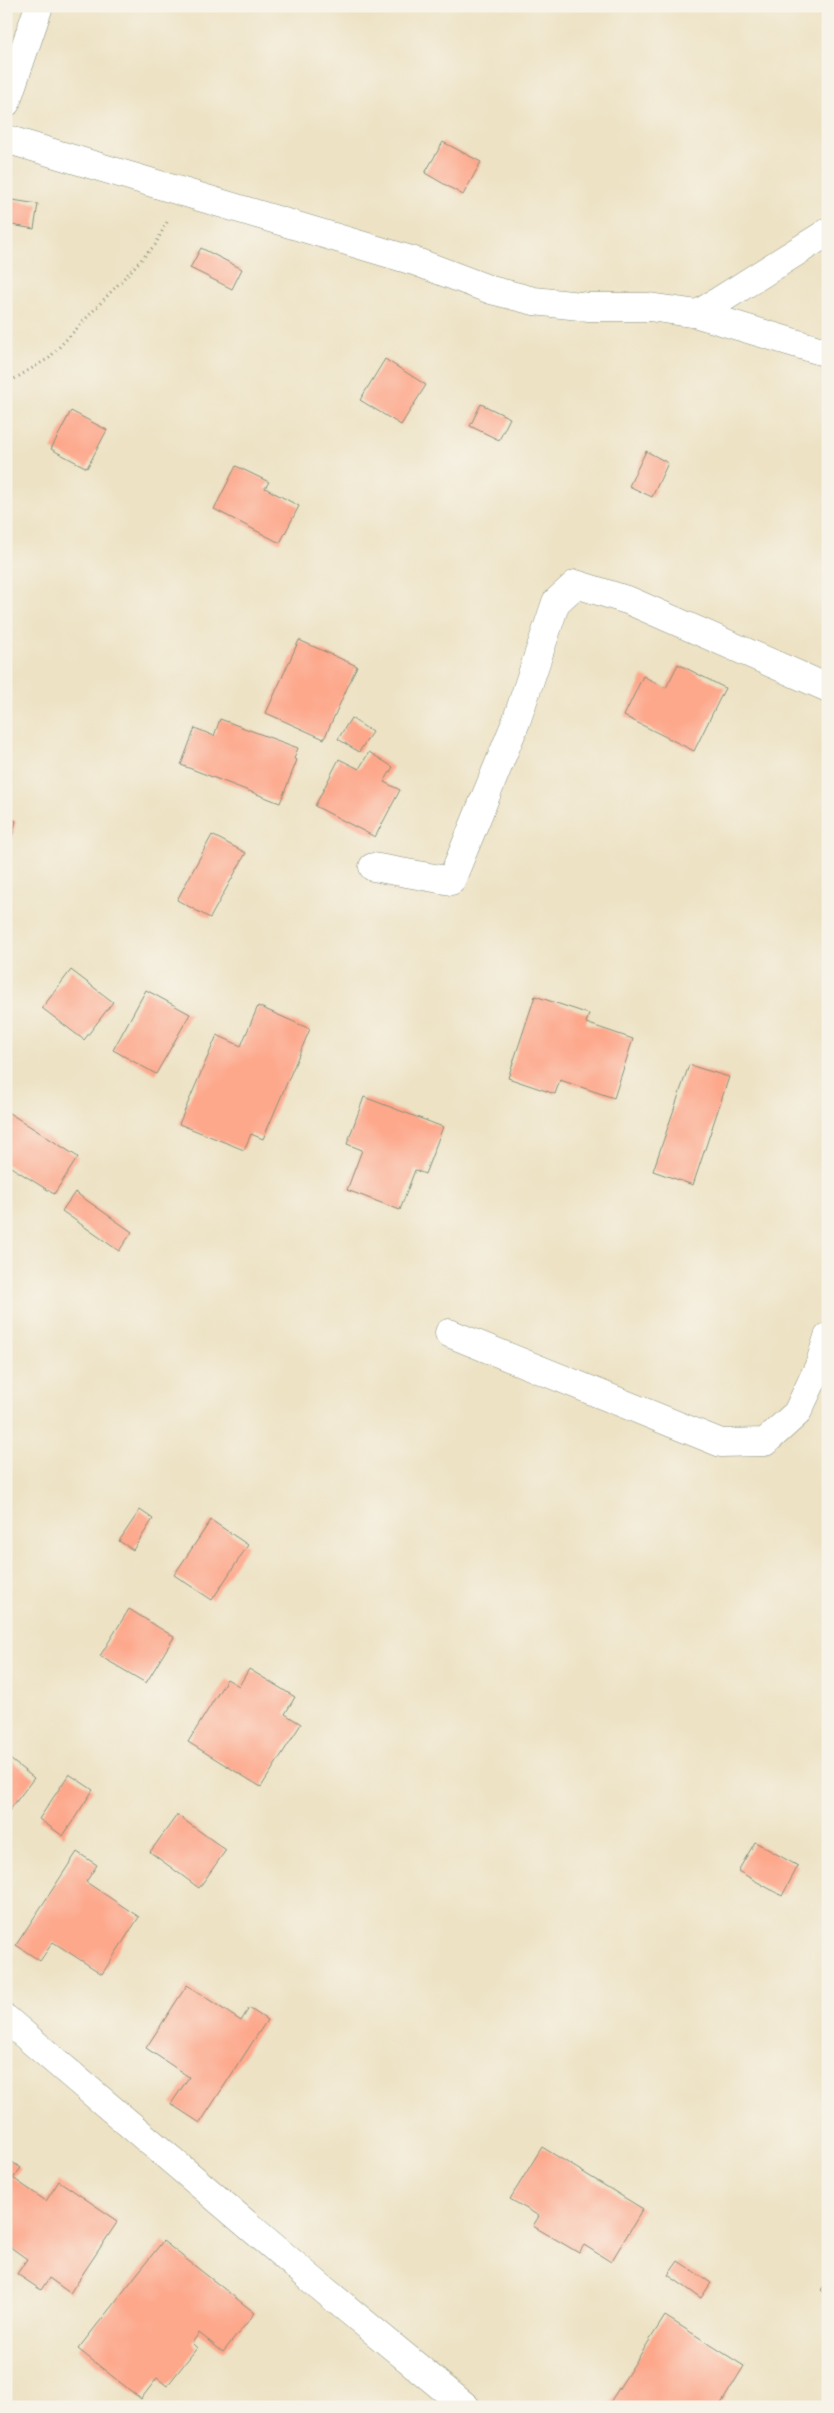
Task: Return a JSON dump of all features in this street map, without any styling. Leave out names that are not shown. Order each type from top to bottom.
[{"type":"street","points":[[6,103],[39,6]]},
{"type":"street","points":[[6,109],[38,147]]},
{"type":"street","points":[[6,139],[38,147],[414,261],[491,290],[534,301],[589,308],[649,307],[698,314],[828,353]]},
{"type":"street","points":[[698,314],[828,232]]},
{"type":"street","points":[[373,867],[451,881],[516,722],[556,602],[576,584],[630,601],[828,688]]},
{"type":"street","points":[[449,1333],[721,1442],[765,1442],[797,1413],[819,1366],[828,1337]]},
{"type":"street","points":[[6,2019],[317,2284],[466,2407]]},
{"type":"path","points":[[6,384],[49,358],[155,245],[182,192]]},
{"type":"building","points":[[443,142],[481,162],[463,195],[425,173]]},
{"type":"building","points":[[6,199],[38,204],[34,229],[6,224]]},
{"type":"building","points":[[201,248],[242,269],[232,289],[190,268]]},
{"type":"building","points":[[385,359],[426,385],[401,425],[360,400]]},
{"type":"building","points":[[481,404],[510,418],[499,440],[470,426]]},
{"type":"building","points":[[71,411],[107,430],[87,468],[51,449]]},
{"type":"building","points":[[646,451],[668,463],[652,497],[629,486]]},
{"type":"building","points":[[236,466],[269,482],[265,488],[299,506],[280,543],[214,509]]},
{"type":"building","points":[[299,640],[357,666],[324,739],[266,713]]},
{"type":"building","points":[[678,664],[725,688],[694,751],[624,716],[643,676],[666,688]]},
{"type":"building","points":[[351,718],[372,732],[359,752],[338,739]]},
{"type":"building","points":[[220,719],[298,748],[294,759],[297,760],[280,803],[181,765],[195,728],[214,736]]},
{"type":"building","points":[[369,752],[393,767],[384,782],[400,790],[375,837],[315,806],[339,759],[359,769]]},
{"type":"building","points":[[6,818],[16,821],[7,855],[6,855]]},
{"type":"building","points":[[212,835],[246,853],[210,918],[177,900]]},
{"type":"building","points":[[71,970],[113,1002],[84,1040],[42,1008]]},
{"type":"building","points":[[146,990],[190,1014],[156,1074],[113,1050]]},
{"type":"building","points":[[535,996],[589,1014],[586,1023],[633,1039],[614,1098],[560,1080],[555,1094],[508,1078]]},
{"type":"building","points":[[258,1006],[310,1029],[263,1139],[251,1134],[244,1150],[179,1124],[217,1035],[241,1046]]},
{"type":"building","points":[[689,1065],[729,1077],[693,1185],[653,1171]]},
{"type":"building","points":[[364,1097],[443,1127],[425,1174],[415,1170],[400,1210],[347,1190],[362,1150],[347,1144]]},
{"type":"building","points":[[6,1111],[78,1157],[54,1194],[6,1164]]},
{"type":"building","points":[[75,1192],[132,1232],[119,1251],[62,1211]]},
{"type":"building","points":[[140,1510],[153,1519],[133,1550],[119,1541]]},
{"type":"building","points":[[211,1520],[248,1545],[212,1600],[174,1575]]},
{"type":"building","points":[[129,1609],[174,1637],[146,1683],[100,1656]]},
{"type":"building","points":[[249,1669],[295,1697],[285,1714],[301,1724],[261,1787],[188,1742],[227,1679],[239,1686]]},
{"type":"building","points":[[6,1756],[34,1778],[6,1815]]},
{"type":"building","points":[[69,1774],[93,1790],[63,1836],[39,1819]]},
{"type":"building","points":[[177,1815],[226,1850],[199,1888],[150,1852]]},
{"type":"building","points":[[755,1842],[798,1866],[782,1896],[738,1871]]},
{"type":"building","points":[[77,1852],[97,1865],[86,1882],[139,1917],[102,1974],[53,1942],[40,1961],[16,1945]]},
{"type":"building","points":[[187,1985],[241,2021],[249,2008],[267,2020],[200,2123],[171,2104],[189,2077],[146,2048]]},
{"type":"building","points":[[542,2147],[643,2209],[611,2262],[584,2245],[579,2253],[533,2226],[539,2216],[510,2199]]},
{"type":"building","points":[[6,2158],[21,2168],[13,2178],[46,2201],[59,2181],[118,2221],[70,2293],[49,2278],[41,2290],[17,2274],[27,2259],[6,2244]]},
{"type":"building","points":[[163,2241],[255,2313],[223,2352],[199,2333],[192,2343],[197,2348],[167,2386],[157,2378],[141,2399],[78,2349]]},
{"type":"building","points":[[678,2261],[711,2283],[701,2298],[668,2275]]},
{"type":"building","points":[[828,2281],[828,2295],[821,2290]]},
{"type":"building","points":[[665,2316],[744,2366],[719,2407],[607,2407]]}]
